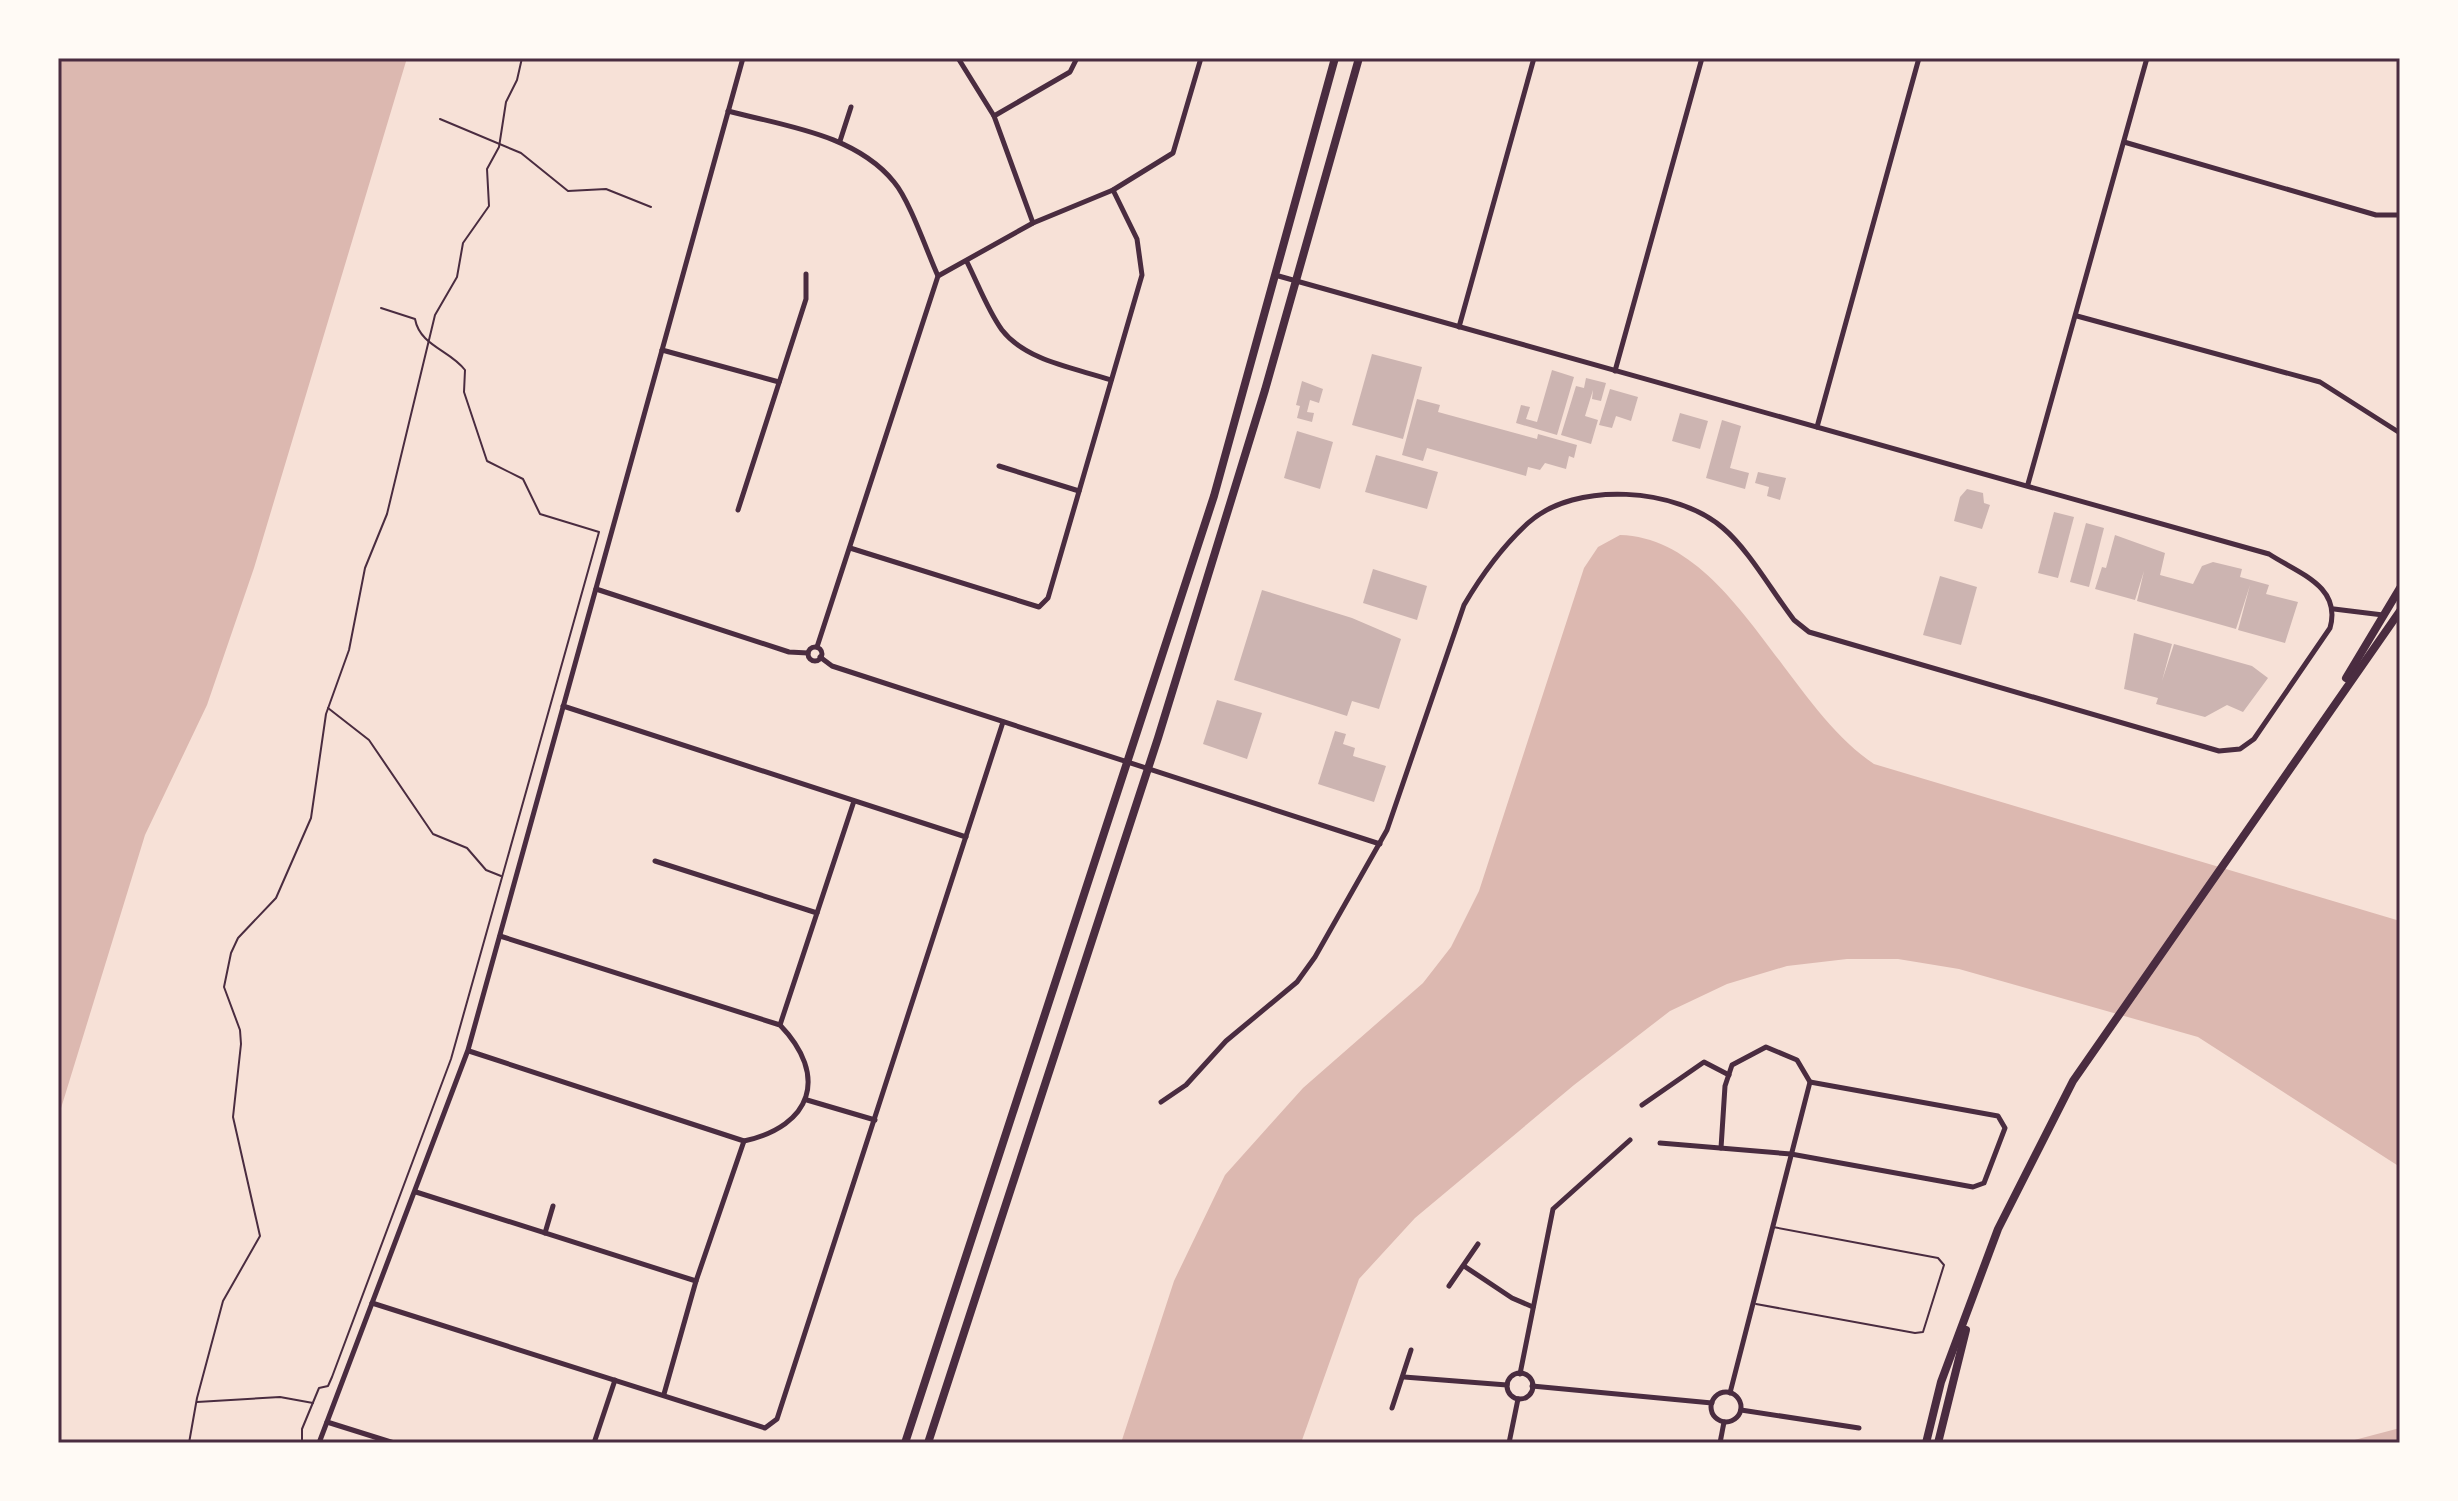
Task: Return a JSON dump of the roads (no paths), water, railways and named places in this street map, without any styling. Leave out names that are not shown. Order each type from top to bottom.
[{"type":"main road","points":[[905,1443],[1214,496],[1335,58]]},
{"type":"main road","points":[[928,1443],[1147,769],[1297,282],[1359,58]]},
{"type":"main road","points":[[2328,710],[2400,588]]},
{"type":"main road","points":[[1926,1443],[1941,1382],[1998,1229],[2039,1143],[2111,1022],[2400,611]]},
{"type":"main road","points":[[1938,1443],[1977,1286]]},
{"type":"street","points":[[319,1443],[468,1050],[743,58]]},
{"type":"street","points":[[958,58],[994,116],[1033,223]]},
{"type":"street","points":[[994,116],[1070,72],[1077,58]]},
{"type":"street","points":[[938,276],[1033,223],[1113,190],[1173,153],[1201,58]]},
{"type":"street","points":[[1459,327],[1534,58]]},
{"type":"street","points":[[1615,371],[1702,58]]},
{"type":"street","points":[[1817,427],[1919,58]]},
{"type":"street","points":[[2028,484],[2147,58]]},
{"type":"street","points":[[840,141],[851,107]]},
{"type":"street","points":[[728,111],[840,141],[894,182],[938,276],[817,647],[820,657],[832,666],[1380,844]]},
{"type":"street","points":[[2124,142],[2376,215],[2400,215]]},
{"type":"street","points":[[850,548],[1039,607],[1048,598],[1142,275],[1137,239],[1113,190]]},
{"type":"street","points":[[967,262],[1002,329],[1016,343],[1033,354],[1111,380]]},
{"type":"street","points":[[738,510],[806,299],[806,274]]},
{"type":"street","points":[[1161,1102],[1186,1085],[1226,1041],[1297,982],[1315,957],[1380,844],[1460,614],[1475,586],[1529,522],[1590,497],[1617,493],[1641,495],[1700,512],[1725,529],[1794,620],[1827,640],[2219,751],[2240,749],[2254,739],[2330,628],[2334,609],[2328,592],[2269,554],[1275,275]]},
{"type":"street","points":[[2077,316],[2320,382],[2400,433]]},
{"type":"street","points":[[662,350],[779,382]]},
{"type":"street","points":[[999,466],[1079,491]]},
{"type":"street","points":[[596,589],[789,652],[808,653],[817,647]]},
{"type":"street","points":[[2334,609],[2383,615]]},
{"type":"street","points":[[808,653],[812,660],[820,657]]},
{"type":"street","points":[[563,706],[966,837]]},
{"type":"street","points":[[372,1303],[765,1428],[777,1419],[1003,722]]},
{"type":"street","points":[[780,1025],[854,801]]},
{"type":"street","points":[[655,861],[817,913]]},
{"type":"street","points":[[468,1050],[744,1141],[769,1136],[798,1116],[807,1100],[807,1066],[798,1043],[780,1025],[500,936]]},
{"type":"street","points":[[1721,1149],[1732,1065],[1766,1047],[1797,1060],[1810,1082],[1730,1393]]},
{"type":"street","points":[[1642,1105],[1704,1062],[1729,1075]]},
{"type":"street","points":[[1660,1143],[1791,1154],[1973,1187],[1984,1183],[2005,1128],[1998,1116],[1810,1082]]},
{"type":"street","points":[[807,1100],[875,1120]]},
{"type":"street","points":[[1520,1374],[1553,1209],[1630,1140]]},
{"type":"street","points":[[664,1394],[696,1281],[744,1141]]},
{"type":"street","points":[[416,1192],[696,1281]]},
{"type":"street","points":[[545,1233],[553,1206]]},
{"type":"street","points":[[1449,1286],[1478,1244]]},
{"type":"street","points":[[1464,1266],[1512,1298],[1533,1307]]},
{"type":"street","points":[[1392,1408],[1411,1350]]},
{"type":"street","points":[[1520,1374],[1527,1376],[1532,1386],[1528,1396],[1518,1399],[1511,1395],[1507,1385],[1513,1375],[1520,1374]]},
{"type":"street","points":[[1404,1377],[1507,1385]]},
{"type":"street","points":[[594,1443],[615,1380]]},
{"type":"street","points":[[1532,1386],[1712,1403]]},
{"type":"street","points":[[1721,1393],[1730,1393],[1738,1397],[1741,1410],[1733,1421],[1724,1422],[1713,1413],[1712,1403],[1721,1393]]},
{"type":"street","points":[[1509,1443],[1518,1399]]},
{"type":"street","points":[[1741,1410],[1859,1428]]},
{"type":"street","points":[[327,1422],[394,1443]]},
{"type":"street","points":[[1720,1443],[1724,1422]]},
{"type":"lane","points":[[1751,1303],[1923,1332],[1944,1265],[1938,1258],[1771,1227]]}]
